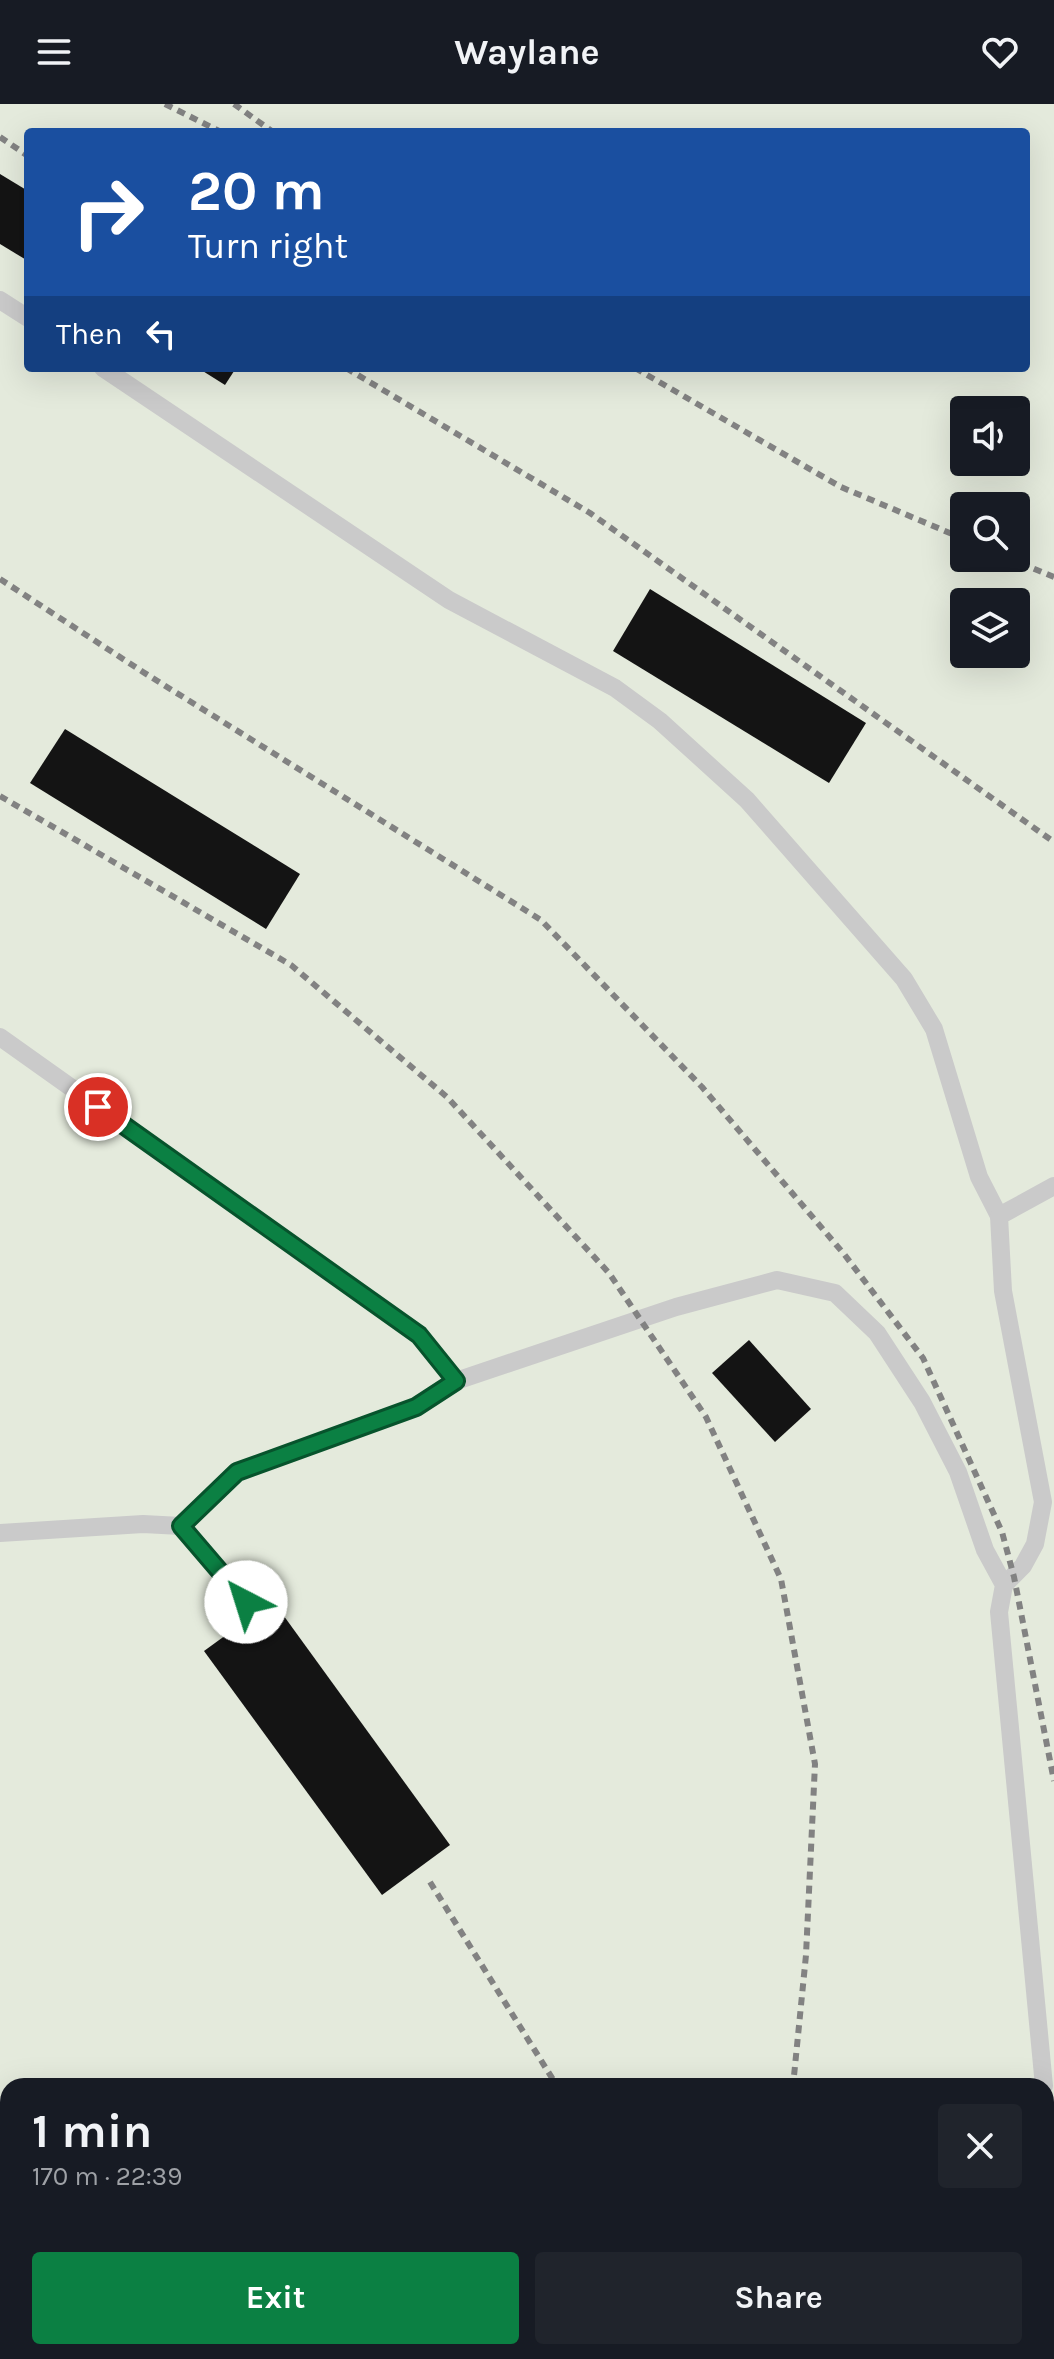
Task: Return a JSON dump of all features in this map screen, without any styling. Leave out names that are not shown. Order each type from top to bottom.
[{"type":"lane","points":[[0,300],[24,315]]},
{"type":"lane","points":[[109,372],[449,600],[615,688],[660,721],[747,800],[904,979],[934,1029],[979,1177],[999,1216],[1003,1291],[1043,1502],[1035,1544],[1023,1566],[1004,1585],[999,1612],[1043,2078]]},
{"type":"lane","points":[[0,1037],[419,1335],[456,1381]]},
{"type":"lane","points":[[999,1216],[1054,1186]]},
{"type":"lane","points":[[181,1526],[237,1472],[416,1407],[456,1381],[641,1318],[777,1280],[835,1293],[877,1333],[922,1402],[958,1472],[985,1550],[1004,1585]]},
{"type":"lane","points":[[0,1533],[143,1524],[181,1526],[246,1602]]},
{"type":"shaded area","points":[[0,104],[1054,104],[1054,2078],[0,2078]]},
{"type":"building","points":[[0,174],[24,189],[24,259],[0,244]]},
{"type":"building","points":[[204,372],[233,372],[225,385]]},
{"type":"building","points":[[650,589],[866,723],[829,783],[613,651]]},
{"type":"building","points":[[65,729],[300,874],[266,929],[30,783]]},
{"type":"building","points":[[749,1340],[811,1409],[775,1442],[712,1373]]},
{"type":"building","points":[[273,1601],[450,1845],[382,1895],[204,1651]]},
{"type":"railway","points":[[165,104],[213,128]]},
{"type":"railway","points":[[234,104],[267,128]]},
{"type":"railway","points":[[0,137],[24,153]]},
{"type":"railway","points":[[353,372],[590,513],[1054,842]]},
{"type":"railway","points":[[642,372],[841,487],[950,533]]},
{"type":"railway","points":[[1030,567],[1054,577]]},
{"type":"railway","points":[[0,579],[143,672],[541,920],[702,1087],[844,1254],[923,1358],[1002,1532],[1014,1577],[1054,1781]]},
{"type":"railway","points":[[0,796],[291,965],[447,1097],[609,1273],[706,1417],[781,1579],[815,1764],[806,1955],[794,2078]]},
{"type":"railway","points":[[430,1882],[552,2078]]},
{"type":"route","points":[[98,1107],[419,1335],[456,1381],[416,1407],[237,1472],[181,1526],[246,1602]]}]
